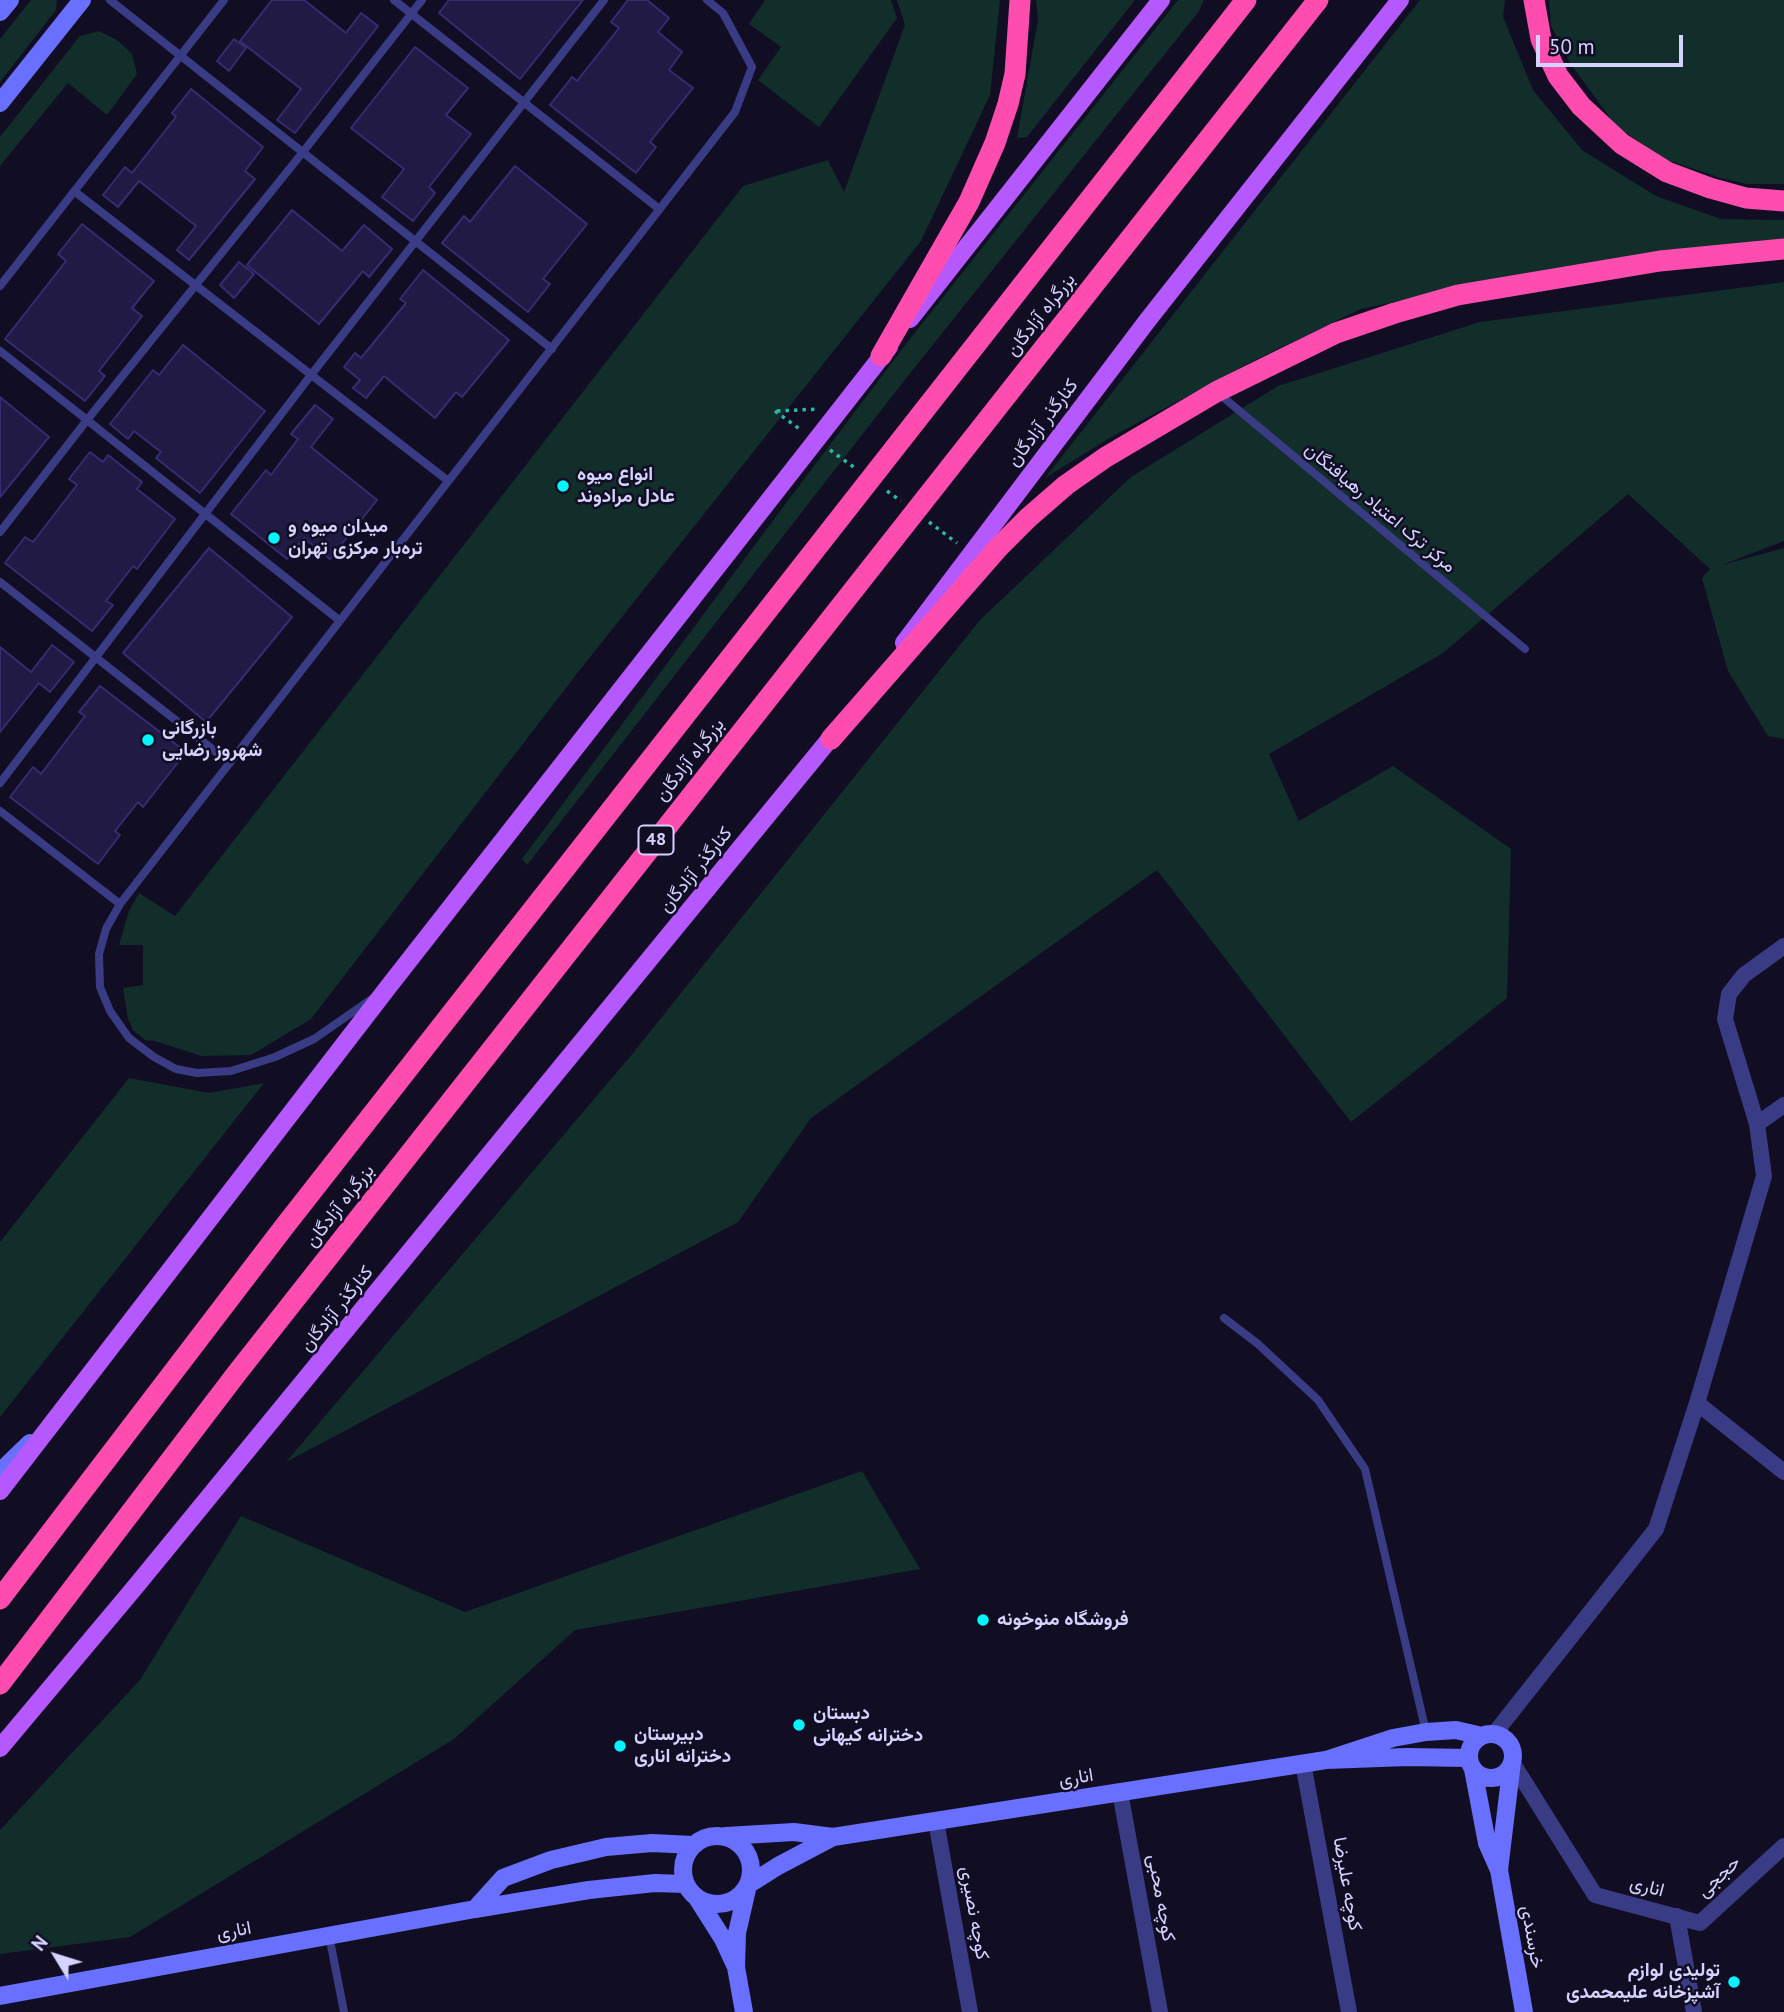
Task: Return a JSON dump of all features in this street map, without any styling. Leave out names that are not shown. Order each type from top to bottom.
[{"type":"highway","points":[[881,356],[969,202],[996,143],[1015,75],[1020,0]]},
{"type":"highway","name":"بزرگراه آزادگان","points":[[0,1599],[284,1227],[1246,0]]},
{"type":"highway","name":"بزرگراه آزادگان","points":[[0,1684],[237,1373],[1318,0]]},
{"type":"highway","points":[[1534,0],[1541,39],[1558,76],[1581,106],[1622,144],[1667,172],[1710,188],[1746,198],[1784,201]]},
{"type":"highway","points":[[831,739],[998,548],[1028,518],[1066,485],[1106,457],[1149,429],[1216,392],[1336,333],[1458,295],[1660,261],[1784,249]]},
{"type":"main road","points":[[0,1491],[390,986],[1161,0]]},
{"type":"main road","name":"کنارگذر آزادگان","points":[[0,1748],[831,739],[1147,321],[1400,0]]},
{"type":"street","points":[[0,12],[10,0]]},
{"type":"street","points":[[0,103],[82,0]]},
{"type":"street","points":[[1499,1870],[1487,1843],[1471,1764],[1472,1745],[1488,1735],[1656,1529],[1698,1403],[1764,1176],[1757,1124],[1725,1019],[1729,994],[1744,975],[1784,946]]},
{"type":"street","points":[[1757,1124],[1784,1105]]},
{"type":"street","points":[[1698,1403],[1784,1472]]},
{"type":"street","points":[[0,1472],[58,1416]]},
{"type":"street","name":"اناری","points":[[1326,1760],[1393,1738],[1426,1732],[1456,1730],[1488,1735]]},
{"type":"street","points":[[1488,1735],[1509,1743],[1512,1749],[1499,1870]]},
{"type":"street","name":"اناری","points":[[726,1836],[794,1832],[833,1837],[1326,1760],[1406,1757],[1471,1764]]},
{"type":"street","points":[[1471,1764],[1484,1777],[1491,1778],[1504,1773],[1512,1762]]},
{"type":"street","name":"اناری","points":[[1512,1762],[1595,1895],[1677,1916]]},
{"type":"street","name":"کوچه علیرضا","points":[[1303,1763],[1349,2012]]},
{"type":"street","name":"کوچه محبی","points":[[1120,1792],[1160,2012]]},
{"type":"street","name":"کوچه نصیری","points":[[936,1821],[970,2012]]},
{"type":"street","points":[[736,1967],[723,1938],[691,1891],[683,1863],[693,1845],[714,1835],[726,1836],[743,1847],[751,1866],[737,1933],[736,1967],[744,2012]]},
{"type":"street","name":"اناری","points":[[748,1885],[833,1837]]},
{"type":"street","points":[[475,1909],[503,1878],[551,1860],[606,1847],[652,1843],[693,1845]]},
{"type":"street","name":"حججی","points":[[1677,1916],[1700,1923],[1784,1846]]},
{"type":"street","name":"خرسندی","points":[[1499,1870],[1524,2012]]},
{"type":"street","name":"اناری","points":[[0,1996],[589,1890],[654,1883],[691,1891]]},
{"type":"street","points":[[691,1891],[707,1903],[719,1905],[731,1902],[741,1895],[748,1885]]},
{"type":"street","points":[[1677,1916],[1694,2012]]},
{"type":"lane","points":[[110,0],[552,349]]},
{"type":"lane","points":[[0,286],[224,0]]},
{"type":"lane","points":[[394,0],[658,208]]},
{"type":"lane","points":[[0,532],[86,420],[422,0]]},
{"type":"lane","points":[[0,783],[311,375],[604,0]]},
{"type":"lane","points":[[390,986],[314,1038],[275,1057],[231,1072],[197,1073],[176,1069],[129,1038],[110,1011],[100,987],[99,954],[106,929],[120,904],[735,112],[752,66],[723,13],[706,0]]},
{"type":"lane","points":[[74,191],[447,480]]},
{"type":"lane","points":[[0,351],[339,620]]},
{"type":"lane","name":"مرکز ترک اعتیاد رهیافتگان","points":[[1216,392],[1525,649]]},
{"type":"lane","points":[[0,582],[230,763]]},
{"type":"lane","points":[[0,811],[120,904]]},
{"type":"lane","points":[[1224,1318],[1258,1344],[1318,1400],[1365,1469],[1426,1732]]},
{"type":"lane","points":[[329,1935],[344,2012]]},
{"type":"path","points":[[775,411],[841,408]]},
{"type":"green space","points":[[31,0],[57,0],[56,10],[0,82],[0,39]]},
{"type":"green space","points":[[765,0],[891,0],[897,18],[819,127],[758,80],[781,47],[749,24]]},
{"type":"green space","points":[[897,0],[1000,0],[990,95],[921,241],[579,671],[311,1019],[251,1055],[201,1056],[145,1040],[133,1030],[128,1019],[123,988],[143,985],[143,945],[119,945],[129,911],[139,893],[175,916],[743,186],[828,160],[844,192],[905,25]]},
{"type":"green space","points":[[1036,0],[1135,0],[1027,137],[1017,138],[1038,20]]},
{"type":"green space","points":[[1178,0],[1204,0],[1199,11],[900,386],[527,865],[522,859],[786,503],[906,344]]},
{"type":"green space","points":[[1420,0],[1505,0],[1503,17],[1533,90],[1582,150],[1656,196],[1721,219],[1784,220],[1784,239],[1546,271],[1361,309],[1253,361],[1113,436],[1045,478]]},
{"type":"green space","points":[[1549,0],[1784,0],[1784,184],[1747,184],[1664,159],[1616,126],[1570,63],[1551,26]]},
{"type":"green space","points":[[99,31],[117,40],[132,54],[137,74],[107,115],[68,83],[0,166],[0,137],[80,36]]},
{"type":"green space","points":[[1784,282],[1784,541],[1722,565],[1784,548],[1784,739],[1768,736],[1728,671],[1702,578],[1710,569],[1628,494],[1443,653],[1269,754],[1299,821],[1393,766],[1511,849],[1507,998],[1351,1122],[1157,870],[811,1118],[738,1222],[286,1462],[629,1058],[980,620],[1131,477],[1278,386],[1480,322]]},
{"type":"green space","points":[[129,1078],[209,1093],[264,1083],[0,1417],[0,1242]]},
{"type":"green space","points":[[862,1471],[920,1569],[575,1630],[454,1739],[130,1937],[0,1954],[0,1830],[140,1680],[241,1516],[465,1612]]},
{"type":"building","points":[[272,0],[304,0],[346,33],[361,13],[378,26],[295,133],[277,120],[301,89],[240,41]]},
{"type":"building","points":[[449,0],[583,0],[520,79],[439,13]]},
{"type":"building","points":[[628,0],[647,0],[669,18],[658,32],[682,52],[669,70],[693,88],[650,142],[656,147],[636,173],[550,105],[572,77],[577,81],[619,28],[611,22]]},
{"type":"building","points":[[234,39],[246,48],[229,71],[217,61]]},
{"type":"building","points":[[415,47],[468,88],[446,115],[471,134],[429,187],[435,193],[413,221],[382,197],[404,169],[351,128]]},
{"type":"building","points":[[191,89],[263,147],[245,171],[255,179],[189,260],[177,250],[196,226],[139,181],[118,207],[103,195],[125,167],[132,173],[176,117],[172,113]]},
{"type":"building","points":[[515,166],[587,224],[543,279],[550,284],[528,312],[442,243],[464,216],[470,222]]},
{"type":"building","points":[[292,210],[342,251],[364,225],[392,249],[369,277],[363,271],[319,324],[247,265]]},
{"type":"building","points":[[82,224],[154,281],[132,308],[142,316],[99,371],[105,376],[85,401],[5,339],[66,261],[58,254]]},
{"type":"building","points":[[239,262],[254,274],[234,298],[220,285]]},
{"type":"building","points":[[423,270],[509,340],[462,397],[456,392],[435,418],[384,376],[366,398],[353,388],[360,380],[344,367],[355,353],[361,358],[406,303],[400,299]]},
{"type":"building","points":[[183,345],[265,411],[200,493],[156,458],[161,452],[134,431],[128,439],[110,424],[153,370],[159,375]]},
{"type":"building","points":[[0,397],[49,437],[0,497]]},
{"type":"building","points":[[315,405],[333,419],[311,447],[377,500],[330,559],[304,538],[287,559],[231,514],[266,470],[271,475],[298,439],[291,434]]},
{"type":"building","points":[[90,452],[103,462],[108,455],[142,482],[137,489],[175,519],[137,569],[133,566],[106,601],[113,605],[92,631],[5,563],[25,537],[33,542],[77,485],[69,479]]},
{"type":"building","points":[[209,548],[292,617],[206,722],[123,653]]},
{"type":"building","points":[[52,645],[74,662],[50,692],[39,683],[0,732],[0,647],[31,672]]},
{"type":"building","points":[[100,686],[186,752],[143,807],[138,802],[115,831],[120,835],[98,864],[10,797],[33,767],[41,774],[85,716],[79,712]]},
{"type":"place","name":"انواع میوه عادل مرادوند","points":[[563,486]]},
{"type":"place","name":"میدان میوه و تره‌بار مرکزی تهران","points":[[274,538]]},
{"type":"place","name":"بازرگانی شهروز رضایی","points":[[148,740]]},
{"type":"place","name":"فروشگاه منوخونه","points":[[983,1620]]},
{"type":"place","name":"دبستان دخترانه کیهانی","points":[[799,1725]]},
{"type":"place","name":"دبیرستان دخترانه اناری","points":[[620,1746]]},
{"type":"place","name":"تولیدی لوازم آشپزخانه علیمحمدی","points":[[1734,1982]]}]
